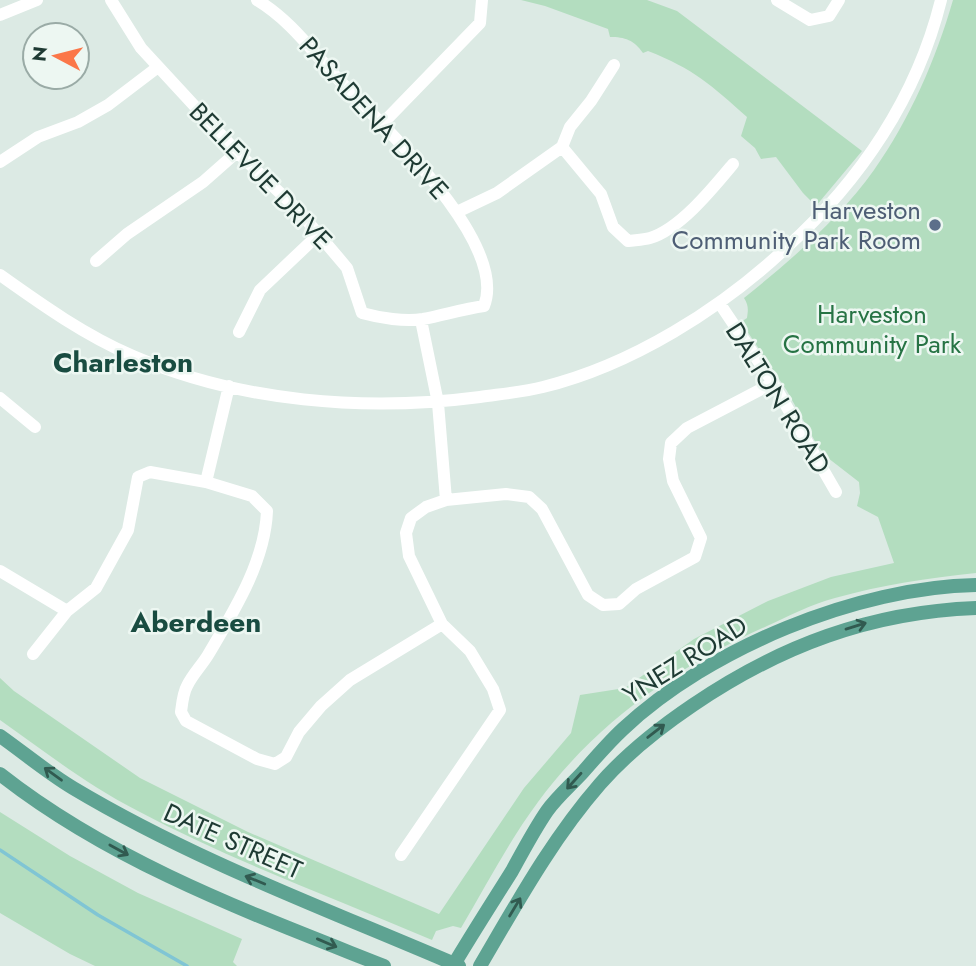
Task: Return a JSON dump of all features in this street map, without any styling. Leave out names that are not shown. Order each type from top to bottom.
[{"type":"main road","name":"YNEZ ROAD","points":[[455,965],[548,810],[624,728],[663,697],[710,666],[760,639],[816,615],[905,593],[976,585]]},
{"type":"main road","name":"YNEZ ROAD","points":[[480,966],[554,842],[601,783],[653,732],[719,687],[787,650],[864,624],[944,609],[976,608]]},
{"type":"main road","name":"DATE STREET","points":[[0,736],[70,787],[201,857],[455,965]]},
{"type":"main road","points":[[0,774],[87,832],[174,878],[384,966]]},
{"type":"street","points":[[0,15],[37,0]]},
{"type":"street","name":"BELLEVUE DRIVE","points":[[111,0],[141,48],[237,152],[298,211],[347,268],[362,313],[421,320]]},
{"type":"street","name":"PASADENA DRIVE","points":[[257,0],[298,32],[338,79],[427,172],[457,212],[488,274],[489,294],[484,306],[421,320]]},
{"type":"street","points":[[382,124],[480,23],[482,0]]},
{"type":"street","points":[[777,0],[810,20],[829,16],[839,0]]},
{"type":"street","points":[[0,275],[46,307],[131,355],[178,374],[266,394],[351,403],[438,403],[543,387],[586,373],[673,332],[720,304],[811,226],[873,151],[894,117],[927,46],[941,0]]},
{"type":"street","points":[[457,212],[496,193],[562,147],[569,127],[591,101],[614,65]]},
{"type":"street","points":[[0,163],[38,137],[78,122],[108,105],[158,66]]},
{"type":"street","points":[[562,147],[601,194],[613,227],[628,241],[652,237],[681,219],[712,190],[733,164]]},
{"type":"street","points":[[96,261],[127,234],[203,181],[237,152]]},
{"type":"street","points":[[239,332],[260,290],[319,234]]},
{"type":"street","name":"DALTON ROAD","points":[[720,304],[773,383],[836,492]]},
{"type":"street","points":[[421,320],[438,403],[446,500]]},
{"type":"street","points":[[401,855],[500,710],[492,689],[470,651],[442,624],[409,556],[406,533],[411,518],[426,507],[446,500],[506,494],[529,497],[542,509],[588,595],[603,606],[619,604],[636,589],[695,557],[701,538],[673,481],[669,459],[671,443],[687,428],[773,383]]},
{"type":"street","points":[[206,482],[229,386]]},
{"type":"street","points":[[0,398],[35,427]]},
{"type":"street","points":[[33,654],[67,611],[96,588],[128,530],[138,477],[150,472],[206,482],[252,496],[267,511],[266,533],[256,562],[231,615],[206,659],[187,685],[181,712],[186,721],[257,759],[275,764],[286,757],[299,732],[321,706],[350,680],[442,624]]},
{"type":"street","points":[[0,571],[67,611]]},
{"type":"green space","points":[[521,0],[647,0],[677,11],[862,151],[816,206],[776,157],[761,159],[755,148],[741,136],[747,117],[701,79],[678,64],[648,51],[643,53],[629,40],[610,37],[608,29]]},
{"type":"green space","name":"Harveston Community Park","points":[[953,0],[976,0],[976,573],[887,586],[826,601],[734,642],[671,678],[612,722],[561,773],[517,832],[461,928],[453,926],[436,931],[432,940],[246,863],[138,811],[102,791],[0,720],[0,678],[14,691],[140,778],[248,832],[439,914],[524,788],[571,733],[580,695],[625,688],[694,639],[768,601],[831,577],[894,563],[878,517],[857,506],[859,482],[828,458],[817,445],[787,391],[741,322],[747,318],[744,298],[830,222],[874,170],[921,88]]},
{"type":"green space","points":[[0,812],[70,856],[138,893],[242,939],[233,962],[237,966],[95,966],[0,913]]},
{"type":"waterway","points":[[0,850],[98,915],[187,966]]},
{"type":"place","name":"Harveston Community Park Room","points":[[935,225]]},
{"type":"district","name":"Charleston","points":[[123,362]]},
{"type":"district","name":"Aberdeen","points":[[196,622]]}]
